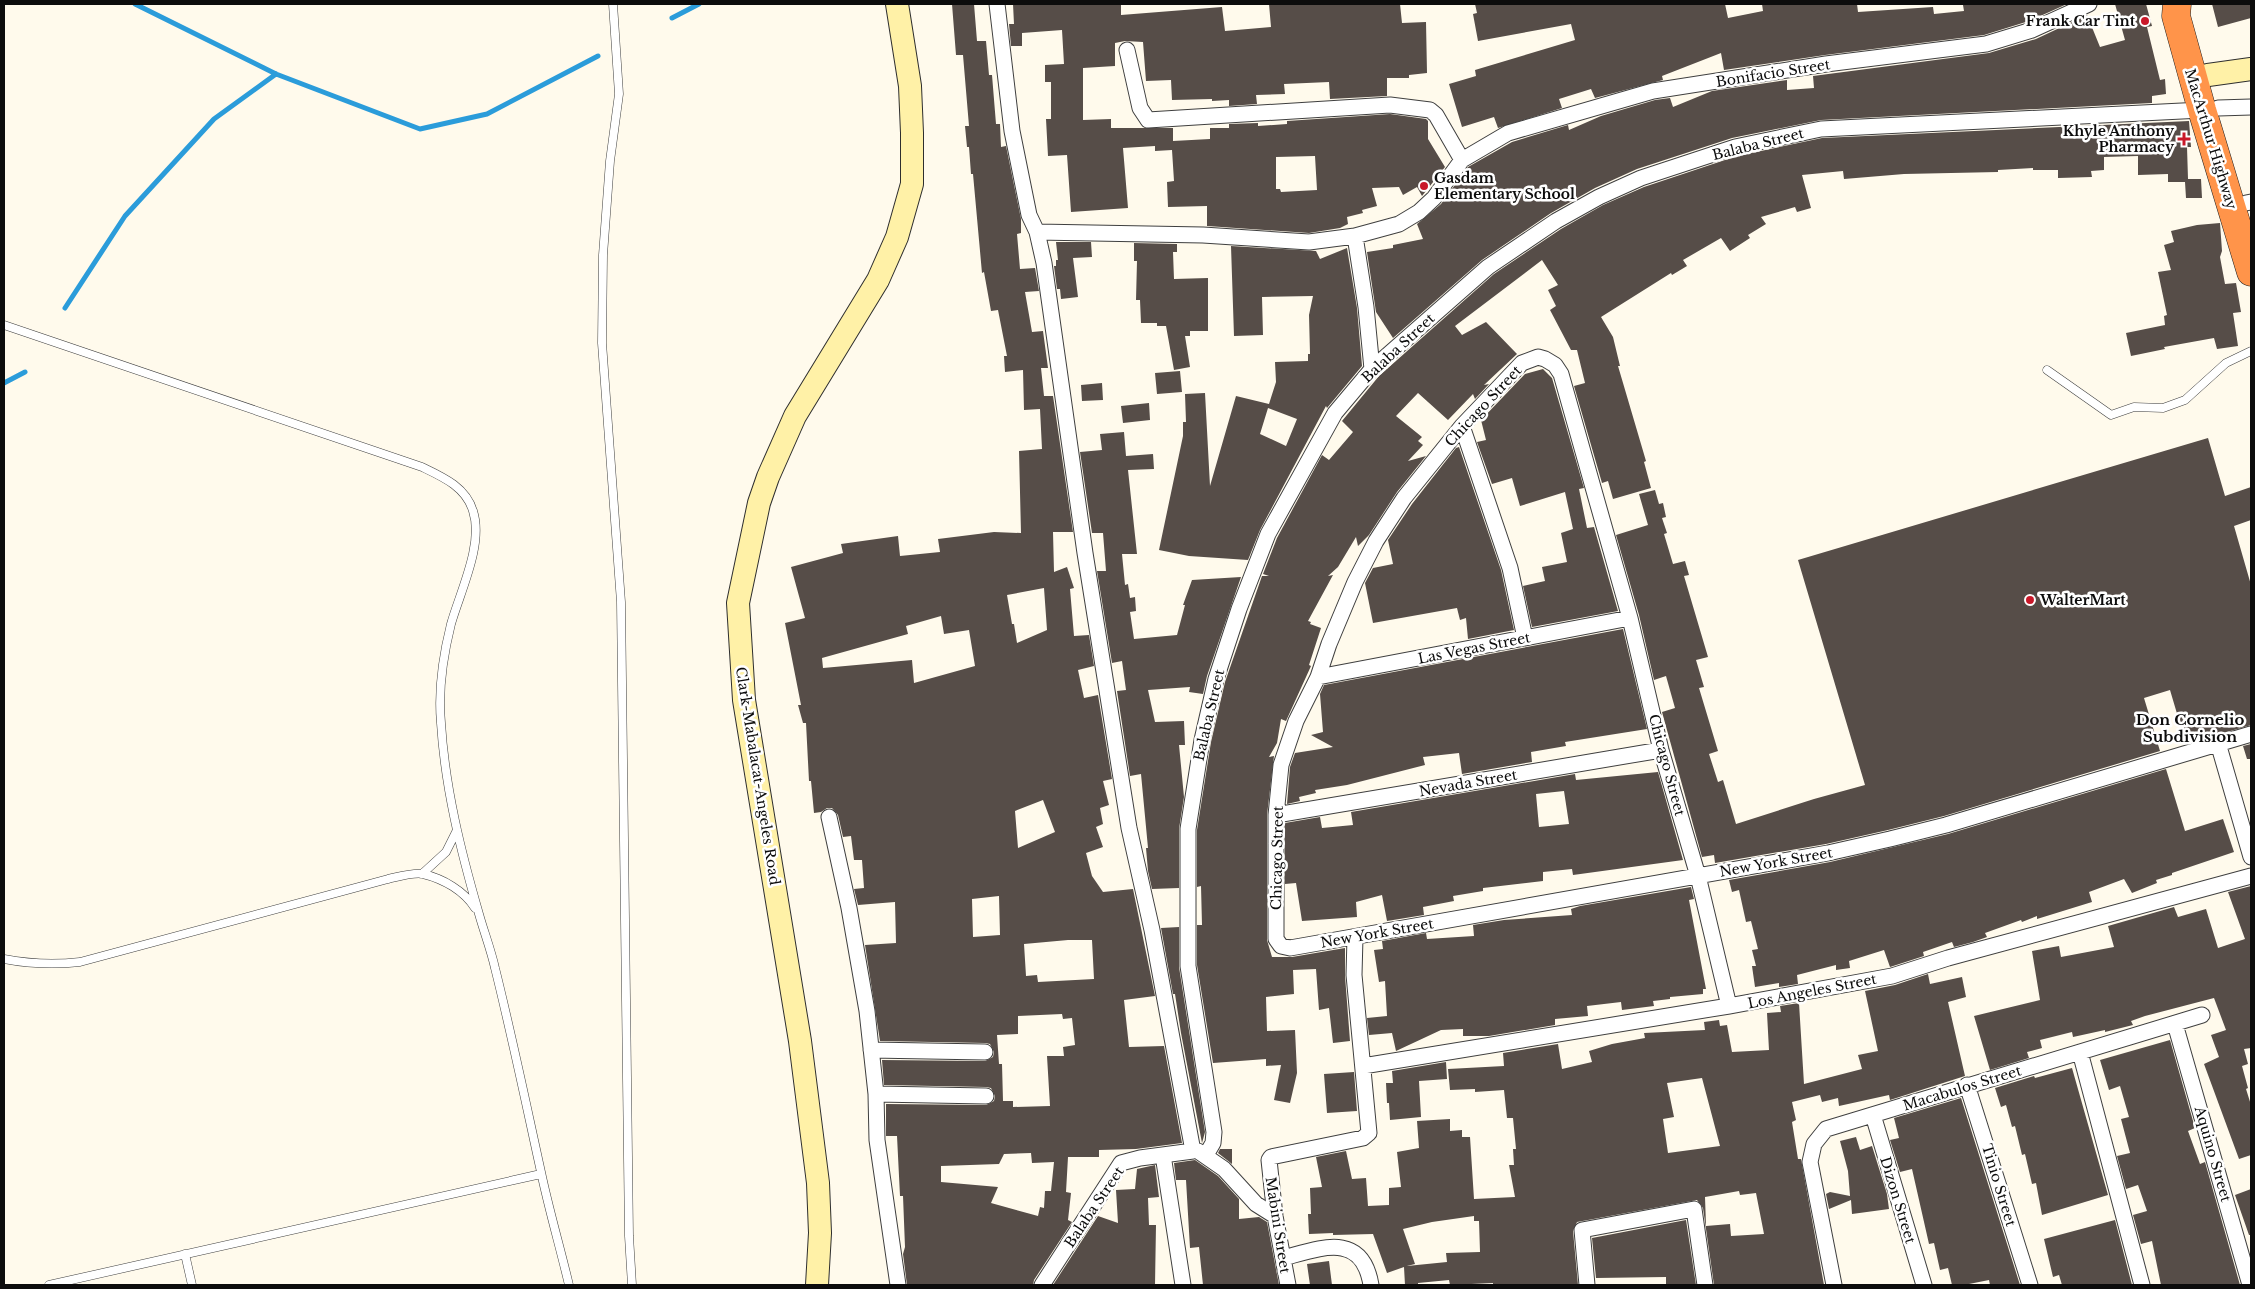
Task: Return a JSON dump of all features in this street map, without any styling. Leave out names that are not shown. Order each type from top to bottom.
[{"type":"highway","name":"MacArthur Highway","points":[[2177,4],[2176,16],[2210,109],[2250,208]]},
{"type":"highway","name":"MacArthur Highway","points":[[2183,4],[2190,12],[2208,75],[2210,109],[2251,272]]},
{"type":"main road","name":"Clark-Mabalacat-Angeles Road","points":[[817,1285],[820,1232],[818,1183],[800,1041],[744,700],[738,603],[758,503],[768,477],[795,416],[878,280],[896,237],[912,184],[910,86],[897,4]]},
{"type":"main road","points":[[2208,75],[2251,70]]},
{"type":"street","points":[[997,4],[1012,131],[1029,215],[1037,232],[1044,262],[1084,552],[1129,828],[1200,1153],[1224,1169],[1256,1204],[1275,1216]]},
{"type":"street","name":"Bonifacio Street","points":[[1462,160],[1508,133],[1653,91],[1826,64],[1986,44],[2032,30],[2089,4]]},
{"type":"street","points":[[1037,232],[1203,235],[1308,242],[1355,236],[1399,224],[1419,212],[1434,198],[1462,160],[1436,115],[1430,110],[1418,108],[1390,106],[1305,109],[1148,120],[1140,108],[1127,50]]},
{"type":"street","name":"Balaba Street","points":[[1042,1285],[1121,1163],[1163,1154],[1200,1153],[1213,1143],[1214,1132],[1188,966],[1188,829],[1202,740],[1216,679],[1239,609],[1268,534],[1335,413],[1372,369],[1488,267],[1556,221],[1598,197],[1640,178],[1735,147],[1821,129],[2251,107]]},
{"type":"street","points":[[1355,236],[1366,307],[1372,369]]},
{"type":"street","name":"Chicago Street","points":[[1290,948],[1281,946],[1276,939],[1276,815],[1282,765],[1296,721],[1318,677],[1329,644],[1355,582],[1376,542],[1404,498],[1462,426],[1522,363],[1538,357],[1555,365],[1560,374],[1630,618],[1661,750],[1698,876],[1729,1006]]},
{"type":"street","points":[[1462,426],[1510,568],[1525,638]]},
{"type":"street","name":"Las Vegas Street","points":[[1318,677],[1630,618]]},
{"type":"street","name":"New York Street","points":[[1290,948],[1828,853],[1956,822],[2251,734]]},
{"type":"street","points":[[2218,743],[2251,856]]},
{"type":"street","name":"Nevada Street","points":[[1276,815],[1661,750]]},
{"type":"street","points":[[829,817],[849,908],[867,1011],[876,1094],[877,1140],[898,1285]]},
{"type":"street","name":"Los Angeles Street","points":[[1363,1066],[1729,1006],[1892,976],[1948,958],[2251,876]]},
{"type":"street","points":[[1355,937],[1354,975],[1363,1066]]},
{"type":"street","name":"Macabulos Street","points":[[1834,1285],[1810,1162],[1814,1144],[1826,1129],[2202,1015]]},
{"type":"street","name":"Aquino Street","points":[[2175,1024],[2250,1285]]},
{"type":"street","points":[[871,1050],[985,1052]]},
{"type":"street","points":[[2080,1052],[2142,1285]]},
{"type":"street","name":"Mabini Street","points":[[1288,1285],[1275,1216],[1269,1160],[1271,1157],[1363,1138],[1369,1133],[1363,1066]]},
{"type":"street","name":"Tinio Street","points":[[1967,1085],[2030,1285]]},
{"type":"street","points":[[876,1094],[986,1096]]},
{"type":"street","name":"Dizon Street","points":[[1873,1115],[1924,1285]]},
{"type":"street","points":[[1163,1154],[1183,1285]]},
{"type":"street","points":[[1587,1285],[1582,1230],[1694,1209],[1706,1285]]},
{"type":"street","points":[[1283,1258],[1335,1246],[1350,1249],[1364,1261],[1371,1285]]},
{"type":"lane","points":[[613,4],[619,94],[610,161],[603,255],[602,342],[622,602],[629,1236],[632,1285]]},
{"type":"lane","points":[[4,325],[422,467],[443,476],[457,486],[467,498],[474,511],[476,527],[474,546],[451,626],[444,662],[440,692],[440,722],[443,746],[457,830],[511,1032],[541,1174],[569,1285]]},
{"type":"lane","points":[[2046,370],[2111,415],[2134,407],[2163,408],[2185,400],[2226,363],[2251,351]]},
{"type":"lane","points":[[422,874],[446,852],[457,830]]},
{"type":"lane","points":[[4,959],[32,965],[80,962],[388,879],[422,874],[449,884],[462,893],[479,915]]},
{"type":"lane","points":[[49,1285],[541,1174]]},
{"type":"lane","points":[[185,1254],[192,1285]]},
{"type":"building","points":[[952,4],[974,4],[977,41],[986,41],[989,75],[992,75],[996,124],[1000,124],[1001,147],[1006,146],[1021,219],[1021,233],[1017,234],[1020,269],[1035,268],[1039,291],[1025,292],[1032,332],[1043,331],[1048,368],[1041,368],[1044,396],[1053,396],[1073,532],[1053,532],[1054,572],[1067,567],[1074,588],[1070,589],[1074,636],[1089,635],[1094,666],[1078,670],[1084,698],[1098,695],[1112,779],[1103,781],[1109,805],[1100,808],[1103,824],[1096,827],[1103,847],[1086,853],[1092,876],[1103,892],[1133,889],[1155,996],[1124,1000],[1129,1047],[1164,1046],[1182,1143],[1136,1149],[1099,1150],[1099,1157],[1068,1157],[1066,1192],[1071,1193],[1068,1220],[1072,1222],[1034,1280],[1033,1285],[907,1285],[903,1254],[905,1247],[903,1196],[900,1196],[897,1136],[886,1136],[886,1104],[986,1105],[994,1101],[995,1096],[991,1088],[986,1087],[884,1085],[882,1060],[985,1061],[993,1057],[994,1052],[990,1044],[985,1043],[880,1041],[865,945],[896,943],[895,902],[858,905],[854,889],[864,888],[862,860],[854,860],[851,836],[843,837],[838,815],[832,808],[814,813],[811,781],[809,781],[806,723],[803,723],[798,705],[801,705],[785,623],[805,618],[791,567],[843,553],[841,544],[898,536],[900,556],[940,552],[938,539],[994,532],[1021,533],[1019,451],[1042,449],[1040,409],[1024,410],[1023,370],[1005,372],[1004,356],[1007,356],[998,310],[991,311],[984,272],[982,273],[973,174],[971,174],[965,126],[969,126],[963,55],[956,55]],"holes":[[[1044,588],[1047,630],[1017,643],[1007,595]],[[941,616],[944,634],[969,630],[975,666],[914,683],[912,660],[823,668],[822,658],[908,634],[906,626]],[[1043,800],[1055,832],[1018,848],[1015,811]],[[999,896],[1000,935],[973,937],[972,899]],[[1092,940],[1094,979],[1038,982],[1037,975],[1026,976],[1024,944]],[[1062,1014],[1063,1019],[1072,1018],[1075,1045],[1063,1047],[1064,1056],[1047,1056],[1050,1106],[1013,1107],[1013,1101],[1003,1101],[1002,1064],[999,1064],[997,1035],[1018,1034],[1018,1016]],[[1031,1153],[1032,1163],[1054,1162],[1051,1191],[1045,1191],[1044,1208],[1040,1207],[1038,1216],[991,1203],[998,1187],[941,1182],[941,1166],[999,1164],[1004,1154]]]},
{"type":"building","points":[[1013,4],[1121,4],[1121,15],[1222,7],[1225,31],[1271,27],[1269,4],[1400,4],[1402,23],[1426,22],[1427,73],[1409,75],[1409,78],[1387,78],[1387,96],[1330,99],[1329,82],[1284,84],[1285,94],[1256,95],[1257,104],[1229,106],[1229,100],[1172,100],[1171,80],[1146,81],[1143,42],[1125,41],[1115,43],[1115,66],[1083,68],[1083,120],[1111,119],[1111,128],[1173,128],[1173,141],[1210,139],[1210,128],[1229,128],[1229,124],[1258,123],[1258,126],[1287,124],[1287,121],[1390,114],[1426,119],[1428,121],[1428,139],[1445,167],[1422,196],[1417,187],[1403,195],[1399,187],[1372,188],[1377,206],[1362,210],[1363,213],[1347,217],[1348,224],[1340,228],[1309,233],[1207,226],[1207,206],[1168,207],[1167,182],[1174,181],[1172,150],[1155,151],[1155,146],[1123,148],[1128,208],[1071,212],[1067,155],[1048,156],[1046,119],[1051,119],[1051,82],[1045,82],[1045,65],[1064,64],[1062,30],[1022,33],[1022,46],[1011,46],[1009,24],[1014,24]],"holes":[[[1315,156],[1317,190],[1281,192],[1280,189],[1276,189],[1276,157]]]},
{"type":"building","points":[[1475,4],[1725,4],[1728,18],[1763,11],[1762,4],[1857,4],[1858,12],[1933,7],[1934,14],[1964,11],[1963,5],[2067,4],[2029,21],[1984,35],[1724,70],[1721,53],[1662,76],[1663,80],[1595,98],[1591,89],[1559,99],[1562,108],[1498,128],[1494,117],[1462,127],[1449,84],[1476,76],[1475,70],[1575,40],[1571,24],[1478,41],[1473,14],[1477,13]]},
{"type":"building","points":[[2115,4],[2146,4],[2152,26],[2147,27],[2160,80],[2165,79],[2166,94],[2152,96],[2152,103],[1821,120],[1732,138],[1637,169],[1595,188],[1551,213],[1482,260],[1393,338],[1376,312],[1367,252],[1393,248],[1393,245],[1423,239],[1417,224],[1441,204],[1468,167],[1512,142],[1568,125],[1569,130],[1601,116],[1655,100],[1670,98],[1673,107],[1712,91],[1787,80],[1787,90],[1814,88],[1813,76],[1989,53],[2036,39],[2087,15],[2100,47],[2125,40]]},
{"type":"building","points":[[2212,4],[2251,4],[2251,18],[2218,27]]},
{"type":"building","points":[[2189,121],[2191,147],[2187,147],[2188,179],[2201,179],[2202,198],[2186,198],[2185,182],[2168,182],[2168,174],[2138,175],[2138,156],[2104,157],[2104,170],[2091,171],[2092,177],[2058,178],[2058,170],[2033,170],[2033,168],[1998,170],[1998,172],[1904,174],[1844,179],[1843,171],[1802,175],[1811,208],[1797,212],[1795,207],[1761,217],[1766,224],[1748,235],[1750,238],[1730,251],[1721,238],[1683,260],[1687,266],[1672,275],[1671,273],[1601,317],[1613,337],[1620,366],[1618,366],[1646,461],[1644,462],[1651,488],[1613,499],[1608,481],[1602,483],[1574,386],[1585,383],[1577,350],[1571,350],[1550,310],[1556,306],[1548,290],[1558,285],[1542,260],[1455,326],[1462,335],[1486,322],[1517,354],[1484,385],[1489,384],[1475,399],[1473,394],[1448,420],[1418,393],[1396,416],[1422,437],[1418,441],[1423,445],[1408,461],[1426,456],[1397,492],[1369,535],[1358,546],[1356,537],[1338,567],[1328,576],[1333,575],[1308,621],[1311,622],[1310,624],[1321,628],[1309,665],[1311,666],[1286,721],[1281,719],[1277,743],[1269,757],[1274,756],[1267,815],[1267,940],[1272,957],[1292,957],[1345,948],[1345,976],[1350,1041],[1333,1043],[1329,1008],[1319,1010],[1316,969],[1293,970],[1294,994],[1266,997],[1267,1031],[1295,1030],[1297,1073],[1290,1103],[1274,1100],[1281,1065],[1266,1066],[1266,1059],[1213,1063],[1197,965],[1197,925],[1202,925],[1201,886],[1197,887],[1197,830],[1211,742],[1225,682],[1262,576],[1269,576],[1263,574],[1277,538],[1322,455],[1329,460],[1353,432],[1342,421],[1379,376],[1494,274],[1561,229],[1603,205],[1644,187],[1737,156],[1822,138]]},
{"type":"building","points":[[2220,223],[2222,251],[2220,257],[2225,284],[2236,283],[2241,312],[2233,313],[2238,346],[2217,349],[2214,338],[2164,347],[2165,349],[2131,356],[2126,333],[2165,325],[2164,316],[2167,315],[2158,272],[2171,270],[2164,245],[2174,242],[2171,231],[2197,225]]},
{"type":"building","points":[[1056,242],[1091,242],[1092,257],[1073,258],[1078,297],[1061,299],[1060,289],[1057,289],[1054,266],[1056,266],[1056,260],[1058,260]]},
{"type":"building","points":[[1134,243],[1177,244],[1177,252],[1173,252],[1174,279],[1208,278],[1208,331],[1190,331],[1190,336],[1185,336],[1190,367],[1174,370],[1166,326],[1157,326],[1157,323],[1141,323],[1140,300],[1136,300],[1137,261],[1134,261]]},
{"type":"building","points":[[1231,246],[1316,251],[1320,259],[1347,248],[1357,308],[1362,366],[1327,408],[1326,406],[1260,530],[1248,560],[1189,556],[1159,550],[1183,436],[1183,422],[1186,422],[1185,394],[1205,393],[1210,486],[1236,396],[1269,404],[1276,382],[1275,362],[1308,361],[1308,354],[1310,354],[1309,315],[1313,296],[1262,297],[1263,335],[1234,336]],"holes":[[[1268,408],[1297,419],[1286,446],[1260,434]]]},
{"type":"building","points":[[1543,369],[1552,378],[1584,488],[1579,489],[1587,528],[1594,527],[1618,611],[1532,627],[1523,586],[1545,581],[1542,567],[1567,562],[1561,533],[1573,529],[1565,492],[1520,506],[1512,478],[1492,484],[1477,442],[1486,440],[1481,420],[1525,374]]},
{"type":"building","points":[[1180,371],[1182,392],[1157,394],[1155,373]]},
{"type":"building","points":[[1102,383],[1103,400],[1082,401],[1081,385]]},
{"type":"building","points":[[1149,403],[1150,420],[1123,423],[1121,406]]},
{"type":"building","points":[[1124,432],[1126,456],[1153,454],[1154,469],[1128,470],[1137,554],[1122,554],[1125,585],[1128,584],[1130,598],[1135,597],[1136,611],[1130,612],[1134,639],[1177,635],[1185,605],[1183,605],[1192,580],[1241,577],[1207,676],[1203,694],[1189,692],[1190,687],[1148,690],[1155,722],[1184,721],[1185,745],[1179,745],[1184,797],[1179,829],[1179,888],[1152,889],[1148,871],[1146,848],[1148,848],[1141,774],[1130,776],[1117,691],[1126,690],[1122,661],[1112,663],[1097,571],[1106,571],[1103,533],[1092,533],[1080,452],[1102,450],[1100,434]]},
{"type":"building","name":"WalterMart","points":[[2208,438],[2225,496],[2251,487],[2251,520],[2234,526],[2251,585],[2251,725],[2186,744],[2170,690],[2144,698],[2160,751],[1944,816],[1888,830],[1826,844],[1715,863],[1714,855],[1702,857],[1662,712],[1675,708],[1666,676],[1654,680],[1639,615],[1616,535],[1648,525],[1639,494],[1655,490],[1659,504],[1663,503],[1666,517],[1662,518],[1667,533],[1664,534],[1673,564],[1685,561],[1689,575],[1684,576],[1708,657],[1696,660],[1704,687],[1699,688],[1718,751],[1709,754],[1718,782],[1723,780],[1736,824],[1865,785],[1798,560]]},
{"type":"building","points":[[1459,447],[1501,570],[1514,630],[1468,639],[1466,618],[1460,620],[1457,608],[1373,623],[1365,583],[1373,568],[1393,564],[1388,540],[1412,504],[1456,448]]},
{"type":"building","points":[[1623,629],[1647,729],[1565,742],[1566,746],[1531,752],[1532,762],[1462,774],[1459,753],[1423,757],[1425,765],[1347,785],[1315,790],[1316,793],[1299,797],[1300,801],[1287,804],[1290,767],[1295,753],[1333,747],[1311,735],[1323,732],[1320,694],[1324,685]]},
{"type":"building","points":[[2251,744],[2251,759],[2247,759],[2243,746]]},
{"type":"building","points":[[2166,769],[2185,831],[2223,819],[2234,852],[2172,873],[2172,875],[2156,880],[2157,883],[2132,893],[2124,879],[2089,892],[2092,902],[2037,919],[2037,916],[2022,922],[2021,920],[1985,933],[1987,937],[1973,942],[1954,947],[1952,942],[1923,952],[1924,956],[1890,967],[1884,950],[1849,961],[1850,968],[1836,970],[1836,965],[1797,975],[1798,984],[1779,987],[1779,983],[1755,987],[1752,966],[1756,966],[1752,950],[1758,949],[1751,921],[1746,922],[1739,890],[1732,892],[1729,880],[1830,862],[1948,834]]},
{"type":"building","points":[[1658,772],[1683,860],[1573,875],[1572,869],[1543,872],[1543,881],[1483,888],[1483,891],[1453,896],[1454,901],[1423,907],[1424,915],[1387,921],[1382,895],[1356,902],[1357,917],[1302,921],[1296,883],[1285,884],[1285,823],[1320,817],[1322,828],[1353,825],[1351,812],[1575,774],[1576,780]],"holes":[[[1564,791],[1569,824],[1539,827],[1536,794]]]},
{"type":"building","points":[[2251,886],[2251,1048],[2244,1049],[2248,1064],[2242,1066],[2251,1105],[2251,1155],[2239,1159],[2204,1064],[2219,1057],[2211,1035],[2226,1030],[2214,998],[2145,1016],[2131,1021],[2133,1025],[2105,1032],[2105,1030],[2073,1037],[2072,1032],[2040,1040],[2042,1048],[2027,1052],[2029,1058],[1990,1070],[1974,1016],[2040,1000],[2032,951],[2059,946],[2061,957],[2114,947],[2108,926],[2174,907],[2178,917],[2206,909],[2218,948],[2245,939],[2228,892]]},
{"type":"building","points":[[1691,887],[1694,899],[1689,900],[1706,989],[1703,989],[1703,994],[1670,997],[1670,999],[1653,1001],[1654,1006],[1622,1010],[1621,1002],[1587,1006],[1588,1016],[1555,1019],[1555,1025],[1489,1036],[1463,1036],[1463,1029],[1441,1030],[1396,1051],[1392,1033],[1369,1035],[1367,1018],[1387,1016],[1385,981],[1379,982],[1374,950],[1383,949],[1382,941],[1426,933],[1427,939],[1474,936],[1473,925],[1504,920],[1572,915],[1571,909],[1580,906]]},
{"type":"building","points":[[1179,927],[1179,967],[1205,1132],[1202,1143],[1161,928]]},
{"type":"building","points":[[1928,974],[1930,984],[1962,977],[1966,997],[1948,1002],[1965,1076],[1890,1100],[1889,1095],[1839,1106],[1838,1098],[1822,1102],[1820,1095],[1792,1102],[1796,1120],[1792,1122],[1798,1159],[1801,1159],[1824,1285],[1714,1285],[1703,1208],[1697,1200],[1577,1222],[1573,1231],[1578,1285],[1493,1285],[1493,1283],[1450,1285],[1449,1280],[1405,1285],[1404,1267],[1387,1273],[1373,1234],[1309,1234],[1308,1214],[1311,1214],[1310,1188],[1322,1187],[1316,1157],[1346,1151],[1352,1179],[1366,1178],[1368,1206],[1389,1205],[1389,1188],[1401,1187],[1397,1152],[1419,1148],[1417,1121],[1450,1119],[1450,1131],[1462,1130],[1462,1137],[1470,1137],[1474,1199],[1515,1197],[1509,1165],[1514,1165],[1513,1149],[1516,1149],[1513,1118],[1507,1118],[1504,1090],[1475,1092],[1475,1089],[1450,1090],[1448,1069],[1504,1066],[1503,1053],[1558,1044],[1562,1069],[1592,1062],[1589,1051],[1612,1044],[1645,1038],[1644,1033],[1705,1030],[1704,1022],[1719,1020],[1720,1026],[1727,1025],[1732,1052],[1769,1050],[1767,1013],[1781,1012],[1780,1006],[1799,1003],[1804,1084],[1862,1069],[1858,1055],[1878,1051],[1865,991],[1895,985]],"holes":[[[1702,1078],[1720,1146],[1668,1153],[1663,1119],[1674,1117],[1667,1083]],[[1739,1191],[1740,1195],[1756,1193],[1764,1234],[1731,1236],[1730,1224],[1706,1226],[1705,1197]],[[1474,1216],[1474,1221],[1479,1221],[1480,1252],[1446,1253],[1447,1262],[1407,1266],[1415,1264],[1403,1229],[1432,1222]]]},
{"type":"building","points":[[2170,1040],[2195,1128],[2188,1131],[2200,1164],[2205,1162],[2240,1285],[2161,1285],[2152,1241],[2141,1244],[2133,1215],[2147,1211],[2138,1185],[2126,1189],[2117,1156],[2130,1153],[2121,1119],[2129,1117],[2120,1086],[2109,1090],[2100,1060]]},
{"type":"building","points":[[1446,1062],[1447,1079],[1419,1081],[1421,1117],[1390,1120],[1386,1083],[1393,1083],[1392,1071]]},
{"type":"building","points":[[2072,1068],[2108,1195],[2042,1215],[2036,1183],[2032,1184],[2025,1154],[2022,1155],[2015,1126],[2012,1127],[2006,1105],[2001,1107],[1995,1088],[2034,1076],[2035,1078]]},
{"type":"building","points":[[1354,1072],[1357,1111],[1327,1113],[1324,1074]]},
{"type":"building","points":[[1961,1098],[2020,1285],[1990,1285],[1989,1280],[1964,1285],[1952,1285],[1948,1268],[1940,1270],[1934,1243],[1929,1244],[1912,1169],[1900,1172],[1890,1140],[1899,1138],[1894,1118]]},
{"type":"building","points":[[1856,1137],[1860,1150],[1872,1146],[1887,1194],[1889,1209],[1852,1214],[1851,1200],[1829,1209],[1826,1194],[1830,1192],[1850,1196],[1848,1171],[1840,1141]]},
{"type":"building","points":[[1220,1149],[1232,1149],[1232,1164],[1218,1153]]},
{"type":"building","points":[[1195,1160],[1218,1176],[1239,1199],[1239,1219],[1259,1217],[1267,1222],[1279,1285],[1203,1285],[1199,1247],[1190,1248],[1186,1180],[1176,1180],[1174,1163]]},
{"type":"building","points":[[1155,1165],[1159,1197],[1148,1198],[1149,1225],[1156,1225],[1155,1285],[1053,1285],[1098,1216],[1118,1223],[1116,1190],[1135,1189],[1137,1169]]},
{"type":"building","points":[[2251,1189],[2251,1235],[2249,1235],[2235,1195]]},
{"type":"building","points":[[1686,1220],[1696,1285],[1666,1285],[1666,1277],[1596,1278],[1592,1238]]},
{"type":"building","points":[[2115,1220],[2132,1285],[2062,1285],[2059,1275],[2053,1277],[2044,1239]]},
{"type":"building","points":[[1329,1261],[1332,1285],[1310,1285],[1307,1264]]},
{"type":"waterway","points":[[135,4],[276,74],[420,129],[487,114],[598,56]]},
{"type":"waterway","points":[[672,18],[699,4]]},
{"type":"waterway","points":[[65,308],[125,216],[214,119],[276,74]]},
{"type":"waterway","points":[[4,383],[25,372]]},
{"type":"place","name":"Frank Car Tint","points":[[2145,21]]},
{"type":"place","name":"Khyle Anthony Pharmacy","points":[[2184,139]]},
{"type":"place","name":"Gasdam Elementary School","points":[[1424,186]]},
{"type":"place","name":"WalterMart","points":[[2030,600]]},
{"type":"district","name":"Don Cornelio Subdivision","points":[[2190,728]]}]
